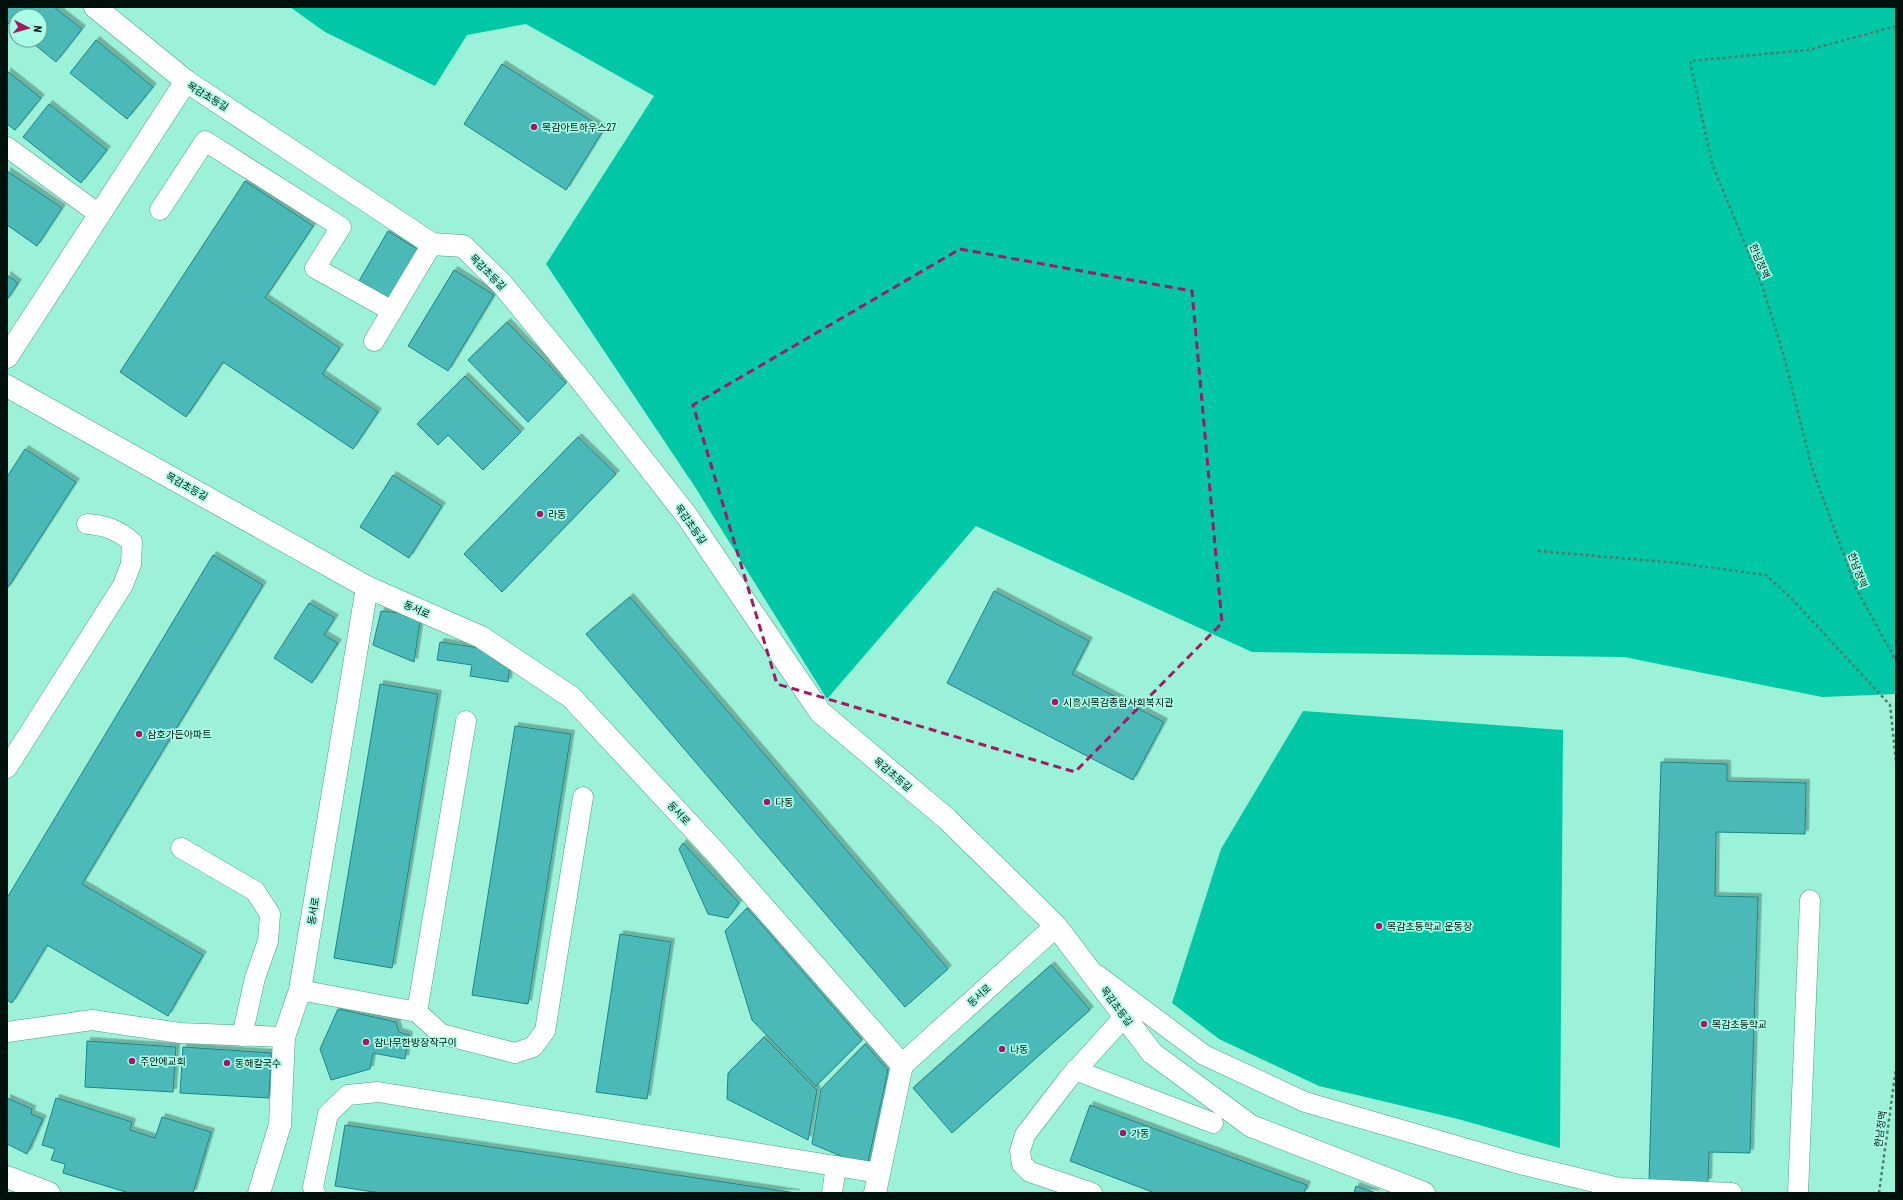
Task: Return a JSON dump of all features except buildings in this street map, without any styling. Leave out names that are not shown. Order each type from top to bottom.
[{"type":"street","points":[[95,7],[186,80]]},
{"type":"street","name":"목감초등길","points":[[7,357],[186,80],[432,244],[462,246],[502,284],[579,378],[687,516],[820,712],[947,819],[1056,926],[1152,1053],[1251,1126],[1424,1193]]},
{"type":"street","name":"목감초등길","points":[[7,386],[367,587]]},
{"type":"street","name":"동서로","points":[[259,1193],[280,1125],[284,1037],[300,990],[367,587],[482,637],[572,697],[716,853],[902,1065],[1056,926]]},
{"type":"street","points":[[877,1183],[902,1065]]},
{"type":"street","points":[[7,1177],[49,1193]]},
{"type":"lane","points":[[160,210],[205,141],[341,227],[315,268],[392,311]]},
{"type":"lane","points":[[7,147],[100,215]]},
{"type":"lane","points":[[374,341],[432,244]]},
{"type":"lane","points":[[7,768],[124,585],[131,564],[132,542],[121,532],[102,525],[87,524]]},
{"type":"lane","points":[[417,1012],[466,721]]},
{"type":"lane","points":[[300,990],[417,1012],[441,1034],[515,1053],[533,1047],[545,1031],[583,797]]},
{"type":"lane","points":[[181,848],[255,892],[270,914],[268,941],[255,978],[242,1036]]},
{"type":"lane","points":[[1798,1193],[1810,900]]},
{"type":"lane","points":[[1090,971],[1204,1055],[1305,1102],[1516,1163],[1619,1188],[1732,1193]]},
{"type":"lane","points":[[1092,1193],[1030,1172],[1022,1164],[1020,1151],[1025,1134],[1075,1070],[1124,1017]]},
{"type":"lane","points":[[7,1032],[92,1020],[180,1033],[284,1037]]},
{"type":"lane","points":[[1075,1070],[1213,1123]]},
{"type":"lane","points":[[315,1193],[313,1187],[328,1114],[348,1095],[378,1092],[836,1166],[877,1183]]},
{"type":"lane","points":[[832,1193],[836,1166]]},
{"type":"path","name":"한남정맥","points":[[1896,26],[1808,50],[1690,61],[1712,164],[1762,285],[1784,353],[1812,468],[1856,588],[1896,661]]},
{"type":"path","points":[[1538,551],[1678,563],[1766,576],[1792,599],[1890,705],[1896,761]]},
{"type":"path","name":"한남정맥","points":[[1879,1193],[1896,1068]]},
{"type":"highlighted area","points":[[960,249],[1192,291],[1222,623],[1075,772],[777,684],[693,405]]},
{"type":"green space","points":[[290,7],[1896,7],[1896,694],[1822,697],[1624,657],[1252,652],[976,526],[827,699],[695,487],[546,264],[654,96],[526,24],[467,35],[435,86],[325,32]]},
{"type":"green space","name":"목감초등학교 운동장","points":[[1303,711],[1563,730],[1560,1148],[1458,1119],[1319,1086],[1219,1039],[1172,1003],[1221,849]]},
{"type":"place","name":"목감아트하우스27","points":[[534,127]]},
{"type":"place","name":"라동","points":[[540,514]]},
{"type":"place","name":"시흥시목감종합사회복지관","points":[[1055,702]]},
{"type":"place","name":"삼호가든아파트","points":[[139,734]]},
{"type":"place","name":"다동","points":[[767,802]]},
{"type":"place","name":"목감초등학교 운동장","points":[[1379,926]]},
{"type":"place","name":"목감초등학교","points":[[1704,1024]]},
{"type":"place","name":"참나무한방장작구이","points":[[366,1042]]},
{"type":"place","name":"나동","points":[[1002,1049]]},
{"type":"place","name":"주안에교회","points":[[132,1061]]},
{"type":"place","name":"동해칼국수","points":[[227,1063]]},
{"type":"place","name":"가동","points":[[1123,1133]]}]
